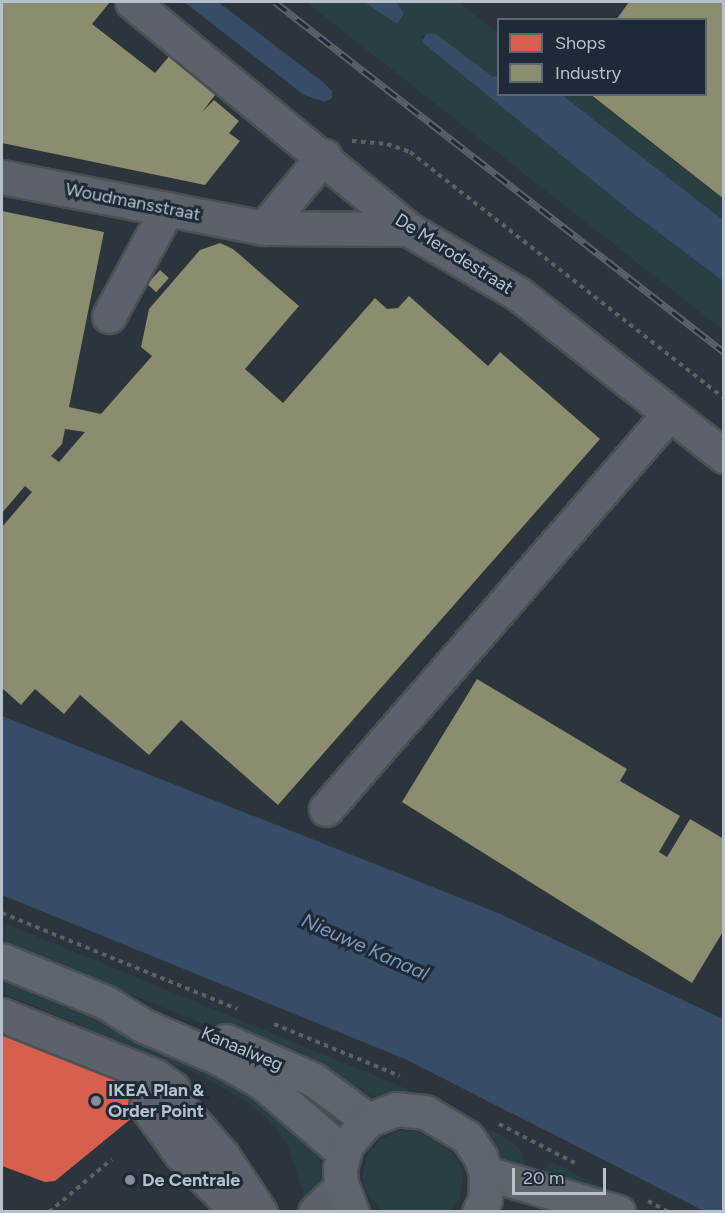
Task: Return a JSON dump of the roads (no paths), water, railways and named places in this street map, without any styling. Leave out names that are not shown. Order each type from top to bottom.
[{"type":"main road","name":"Kanaalweg","points":[[2,960],[105,1002],[144,1026],[221,1059],[263,1083],[344,1153]]},
{"type":"main road","name":"Kanaalweg","points":[[105,1002],[151,1011],[276,1062],[334,1092],[368,1120]]},
{"type":"main road","points":[[347,1199],[344,1153],[353,1134],[368,1120],[396,1109],[425,1112],[442,1119],[467,1137],[480,1156],[486,1173],[484,1199],[479,1212]]},
{"type":"main road","points":[[486,1173],[618,1212]]},
{"type":"street","name":"De Merodestraat","points":[[132,2],[324,156],[408,229],[520,295],[723,456]]},
{"type":"street","points":[[264,228],[324,156]]},
{"type":"street","name":"Woudmansstraat","points":[[2,177],[264,228],[408,229]]},
{"type":"street","points":[[109,316],[167,209]]},
{"type":"street","points":[[326,808],[669,414]]},
{"type":"street","points":[[2,1015],[155,1076],[172,1088],[154,1107]]},
{"type":"street","points":[[154,1107],[181,1154],[238,1212]]},
{"type":"street","points":[[154,1107],[222,1155],[260,1212]]},
{"type":"street","points":[[315,1212],[347,1199]]},
{"type":"water","points":[[184,2],[218,2],[323,82],[332,91],[332,98],[325,102],[304,95]]},
{"type":"water","points":[[364,2],[396,2],[404,14],[397,24]]},
{"type":"water","points":[[426,34],[436,34],[493,77],[497,76],[497,96],[563,96],[723,220],[723,281],[634,214],[422,42]]},
{"type":"water","name":"Nieuwe Kanaal","points":[[2,716],[498,913],[723,1019],[723,1211],[704,1211],[405,1059],[2,895]]},
{"type":"railway","points":[[275,2],[724,352]]},
{"type":"place","name":"IKEA Plan & Order Point","points":[[96,1101]]},
{"type":"place","name":"De Centrale","points":[[130,1180]]}]
